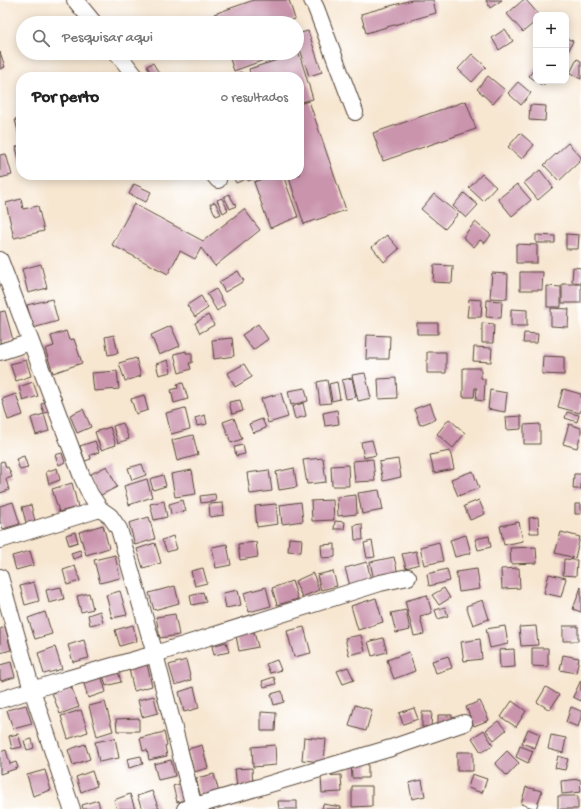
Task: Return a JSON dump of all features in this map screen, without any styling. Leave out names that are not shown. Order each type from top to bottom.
[{"type":"street","points":[[75,0],[88,16]]},
{"type":"street","points":[[312,0],[355,112]]},
{"type":"street","points":[[123,60],[132,72]]},
{"type":"street","points":[[0,260],[82,477],[90,494],[100,509],[110,516],[119,529],[154,654],[190,808],[391,748],[464,723]]},
{"type":"street","points":[[0,352],[32,342]]},
{"type":"street","points":[[0,540],[100,509]]},
{"type":"street","points":[[0,577],[32,690],[72,809]]},
{"type":"street","points":[[0,700],[67,678],[154,654],[380,583],[408,577]]},
{"type":"building","points":[[254,0],[289,0],[294,16],[215,16],[214,14]]},
{"type":"building","points":[[412,0],[433,0],[436,13],[366,33],[361,14]]},
{"type":"building","points":[[486,0],[502,0],[490,8]]},
{"type":"building","points":[[523,0],[526,0],[536,12],[533,12],[533,24],[523,32],[507,14]]},
{"type":"building","points":[[505,29],[513,41],[499,50],[492,38]]},
{"type":"building","points":[[308,31],[322,72],[309,76],[304,60],[304,32]]},
{"type":"building","points":[[569,39],[573,41],[569,50]]},
{"type":"building","points":[[0,52],[5,67],[0,69]]},
{"type":"building","points":[[472,54],[486,67],[472,82],[458,69]]},
{"type":"building","points":[[577,59],[581,61],[581,79],[570,73]]},
{"type":"building","points":[[230,60],[264,60],[234,71]]},
{"type":"building","points":[[277,60],[301,60],[313,99],[304,101],[304,72],[250,72],[249,69]]},
{"type":"building","points":[[153,63],[158,72],[150,72],[147,66]]},
{"type":"building","points":[[533,70],[533,79],[529,76]]},
{"type":"building","points":[[488,76],[505,90],[493,104],[477,89]]},
{"type":"building","points":[[518,82],[531,93],[521,105],[508,93]]},
{"type":"building","points":[[309,101],[346,210],[304,224],[290,180],[304,180],[304,102]]},
{"type":"building","points":[[466,101],[476,129],[383,161],[373,133]]},
{"type":"building","points":[[530,105],[546,106],[545,121],[529,120]]},
{"type":"building","points":[[520,133],[534,145],[522,159],[508,147]]},
{"type":"building","points":[[568,143],[581,157],[581,160],[559,181],[544,165]]},
{"type":"building","points":[[6,154],[12,175],[0,178],[0,155]]},
{"type":"building","points":[[540,170],[553,187],[538,200],[524,183]]},
{"type":"building","points":[[482,174],[496,187],[483,201],[469,188]]},
{"type":"building","points":[[234,180],[244,180],[236,183]]},
{"type":"building","points":[[259,180],[285,180],[298,217],[270,228],[254,182]]},
{"type":"building","points":[[134,184],[151,192],[146,202],[129,194]]},
{"type":"building","points":[[517,184],[531,200],[512,216],[498,199]]},
{"type":"building","points":[[464,193],[478,205],[466,218],[453,206]]},
{"type":"building","points":[[229,194],[236,206],[230,209],[224,197]]},
{"type":"building","points":[[434,194],[458,214],[445,229],[421,209]]},
{"type":"building","points":[[222,198],[228,210],[223,213],[217,200]]},
{"type":"building","points":[[21,199],[23,209],[38,206],[44,231],[14,238],[6,203]]},
{"type":"building","points":[[215,202],[221,214],[216,216],[210,204]]},
{"type":"building","points":[[134,204],[203,241],[244,209],[260,230],[215,266],[201,248],[195,259],[180,251],[168,274],[112,245]]},
{"type":"building","points":[[475,222],[491,235],[485,243],[480,240],[474,247],[463,237]]},
{"type":"building","points":[[566,234],[579,235],[578,249],[566,249]]},
{"type":"building","points":[[387,235],[399,249],[384,262],[372,247]]},
{"type":"building","points":[[536,235],[555,236],[555,243],[536,243]]},
{"type":"building","points":[[516,244],[537,245],[537,263],[516,263]]},
{"type":"building","points":[[41,264],[47,288],[28,293],[22,269]]},
{"type":"building","points":[[434,265],[453,266],[452,283],[433,282]]},
{"type":"building","points":[[573,267],[581,268],[581,283],[572,282]]},
{"type":"building","points":[[238,271],[244,281],[225,292],[219,282]]},
{"type":"building","points":[[520,272],[543,272],[542,290],[520,290]]},
{"type":"building","points":[[492,273],[508,274],[507,299],[490,298]]},
{"type":"building","points":[[562,284],[581,284],[581,303],[562,303]]},
{"type":"building","points":[[547,286],[561,287],[561,307],[547,307]]},
{"type":"building","points":[[216,289],[225,305],[217,311],[207,294]]},
{"type":"building","points":[[201,296],[208,308],[195,317],[187,305]]},
{"type":"building","points":[[52,299],[58,321],[33,328],[27,305]]},
{"type":"building","points":[[469,299],[482,300],[481,317],[467,317]]},
{"type":"building","points":[[487,300],[502,301],[501,318],[486,317]]},
{"type":"building","points":[[551,308],[569,309],[568,327],[551,326]]},
{"type":"building","points":[[511,309],[527,310],[527,326],[511,326]]},
{"type":"building","points":[[5,311],[13,340],[0,343],[0,312]]},
{"type":"building","points":[[208,315],[214,325],[200,333],[195,323]]},
{"type":"building","points":[[417,323],[438,323],[438,334],[417,334]]},
{"type":"building","points":[[482,323],[494,324],[493,343],[482,343]]},
{"type":"building","points":[[258,324],[268,339],[253,350],[242,335]]},
{"type":"building","points":[[171,326],[180,346],[159,355],[151,335]]},
{"type":"building","points":[[66,331],[69,340],[74,339],[82,363],[53,373],[45,349],[54,346],[51,336]]},
{"type":"building","points":[[524,333],[538,334],[537,343],[523,343]]},
{"type":"building","points":[[114,335],[118,353],[108,355],[105,337]]},
{"type":"building","points":[[367,335],[390,336],[389,359],[366,359]]},
{"type":"building","points":[[232,338],[234,356],[214,359],[212,340]]},
{"type":"building","points":[[474,347],[492,348],[491,362],[473,361]]},
{"type":"building","points":[[186,351],[186,353],[192,353],[192,363],[189,363],[191,369],[179,373],[174,354]]},
{"type":"building","points":[[427,352],[446,352],[446,373],[427,373]]},
{"type":"building","points":[[543,356],[564,357],[564,375],[542,374]]},
{"type":"building","points":[[136,358],[141,376],[125,381],[119,363]]},
{"type":"building","points":[[26,360],[31,376],[16,381],[10,364]]},
{"type":"building","points":[[168,360],[171,372],[159,375],[156,364]]},
{"type":"building","points":[[244,364],[252,377],[235,387],[228,373]]},
{"type":"building","points":[[463,368],[481,368],[481,378],[485,379],[484,401],[476,400],[477,388],[475,388],[474,397],[463,397]]},
{"type":"building","points":[[117,371],[119,389],[94,391],[92,373]]},
{"type":"building","points":[[365,373],[371,398],[358,401],[352,375]]},
{"type":"building","points":[[352,378],[356,397],[346,399],[342,380]]},
{"type":"building","points":[[396,378],[397,398],[379,399],[378,379]]},
{"type":"building","points":[[327,380],[331,403],[320,404],[317,382]]},
{"type":"building","points":[[33,382],[38,396],[23,401],[19,387]]},
{"type":"building","points":[[337,382],[340,399],[332,401],[329,384]]},
{"type":"building","points":[[183,383],[188,399],[174,403],[171,390],[178,388],[177,384]]},
{"type":"building","points":[[305,388],[308,401],[291,405],[288,391]]},
{"type":"building","points":[[563,389],[581,394],[580,413],[558,407]]},
{"type":"building","points":[[490,390],[507,393],[505,412],[488,409]]},
{"type":"building","points":[[281,393],[288,417],[268,423],[261,399]]},
{"type":"building","points":[[16,394],[23,415],[8,420],[2,399]]},
{"type":"building","points":[[144,395],[148,410],[136,414],[131,399]]},
{"type":"building","points":[[240,400],[243,411],[232,414],[229,402]]},
{"type":"building","points":[[49,401],[52,411],[44,413],[41,404]]},
{"type":"building","points":[[303,403],[306,416],[295,419],[292,407]]},
{"type":"building","points":[[430,403],[436,419],[420,425],[414,409]]},
{"type":"building","points":[[185,408],[190,429],[171,434],[166,413]]},
{"type":"building","points":[[83,409],[91,427],[77,433],[70,415]]},
{"type":"building","points":[[337,410],[339,424],[325,426],[323,413]]},
{"type":"building","points":[[567,412],[579,415],[577,422],[565,418]]},
{"type":"building","points":[[44,414],[49,431],[36,435],[31,418]]},
{"type":"building","points":[[205,415],[207,424],[197,426],[195,418]]},
{"type":"building","points":[[521,416],[521,429],[507,430],[506,417]]},
{"type":"building","points":[[234,418],[242,439],[231,443],[223,422]]},
{"type":"building","points":[[262,419],[266,428],[253,433],[249,424]]},
{"type":"building","points":[[449,419],[465,433],[453,448],[437,434]]},
{"type":"building","points":[[123,423],[129,439],[118,443],[113,426]]},
{"type":"building","points":[[540,424],[540,444],[524,444],[524,425]]},
{"type":"building","points":[[569,424],[581,428],[577,448],[563,444]]},
{"type":"building","points":[[110,427],[116,445],[101,450],[95,432]]},
{"type":"building","points":[[193,435],[198,455],[177,461],[172,440]]},
{"type":"building","points":[[372,440],[376,455],[364,458],[361,442]]},
{"type":"building","points":[[95,441],[99,452],[90,455],[91,459],[85,461],[80,446]]},
{"type":"building","points":[[243,445],[245,454],[236,456],[234,447]]},
{"type":"building","points":[[450,451],[454,469],[434,473],[430,455]]},
{"type":"building","points":[[62,453],[65,462],[59,465],[55,455]]},
{"type":"building","points":[[24,456],[28,468],[20,470],[16,459]]},
{"type":"building","points":[[323,458],[326,482],[307,484],[303,460]]},
{"type":"building","points":[[373,459],[375,481],[355,482],[353,461]]},
{"type":"building","points":[[398,459],[401,477],[383,481],[379,462]]},
{"type":"building","points":[[4,461],[6,468],[8,467],[12,477],[6,479],[9,490],[0,493],[0,462]]},
{"type":"building","points":[[142,464],[146,475],[132,480],[128,468]]},
{"type":"building","points":[[348,465],[349,486],[332,486],[331,466]]},
{"type":"building","points":[[107,466],[117,487],[99,496],[89,475]]},
{"type":"building","points":[[57,468],[60,480],[49,484],[46,472]]},
{"type":"building","points":[[294,468],[297,487],[279,490],[276,472]]},
{"type":"building","points":[[192,470],[196,494],[175,497],[171,474]]},
{"type":"building","points":[[269,470],[272,491],[250,494],[247,473]]},
{"type":"building","points":[[473,471],[479,488],[458,496],[451,479]]},
{"type":"building","points":[[574,474],[581,474],[581,489],[573,489]]},
{"type":"building","points":[[163,475],[166,486],[153,490],[150,479]]},
{"type":"building","points":[[147,479],[152,497],[129,505],[124,486]]},
{"type":"building","points":[[72,483],[78,507],[59,512],[52,489]]},
{"type":"building","points":[[379,490],[383,510],[362,514],[358,493]]},
{"type":"building","points":[[215,494],[216,501],[201,503],[200,496]]},
{"type":"building","points":[[356,495],[357,514],[338,516],[337,497]]},
{"type":"building","points":[[183,500],[186,511],[171,514],[169,504]]},
{"type":"building","points":[[333,500],[334,520],[312,521],[311,501]]},
{"type":"building","points":[[479,500],[485,514],[470,520],[464,506]]},
{"type":"building","points":[[164,501],[167,517],[154,520],[150,504]]},
{"type":"building","points":[[13,502],[20,524],[3,529],[0,521],[0,506]]},
{"type":"building","points":[[301,502],[303,521],[282,524],[280,505]]},
{"type":"building","points":[[223,503],[224,515],[210,517],[209,504]]},
{"type":"building","points":[[276,504],[278,524],[257,527],[255,506]]},
{"type":"building","points":[[575,504],[581,504],[581,514],[575,514]]},
{"type":"building","points":[[31,505],[35,521],[26,523],[22,507]]},
{"type":"building","points":[[149,517],[155,539],[135,545],[129,523]]},
{"type":"building","points":[[538,517],[539,533],[530,533],[529,518]]},
{"type":"building","points":[[335,521],[345,522],[344,529],[334,529]]},
{"type":"building","points":[[519,522],[523,541],[504,545],[500,526]]},
{"type":"building","points":[[362,524],[363,540],[355,540],[354,525]]},
{"type":"building","points":[[103,525],[109,548],[86,555],[79,532]]},
{"type":"building","points":[[75,532],[78,542],[69,545],[66,535]]},
{"type":"building","points":[[561,532],[580,537],[575,558],[555,553]]},
{"type":"building","points":[[466,535],[471,553],[455,557],[450,540]]},
{"type":"building","points":[[173,536],[177,549],[167,552],[162,540]]},
{"type":"building","points":[[489,536],[491,547],[478,550],[475,539]]},
{"type":"building","points":[[289,538],[302,539],[301,552],[288,551]]},
{"type":"building","points":[[372,541],[375,557],[367,558],[364,543]]},
{"type":"building","points":[[256,542],[258,557],[240,560],[238,544]]},
{"type":"building","points":[[439,542],[443,561],[424,565],[420,547]]},
{"type":"building","points":[[155,543],[161,563],[143,568],[137,549]]},
{"type":"building","points":[[227,544],[231,565],[216,568],[212,547]]},
{"type":"building","points":[[335,544],[335,557],[322,558],[321,545]]},
{"type":"building","points":[[536,547],[537,563],[511,564],[510,548]]},
{"type":"building","points":[[80,550],[82,556],[73,559],[71,553]]},
{"type":"building","points":[[30,551],[34,565],[16,570],[12,556]]},
{"type":"building","points":[[416,551],[419,564],[406,568],[402,554]]},
{"type":"building","points":[[115,555],[120,578],[100,583],[94,560]]},
{"type":"building","points":[[394,557],[398,574],[374,580],[370,562]]},
{"type":"building","points":[[564,559],[577,560],[576,576],[563,575]]},
{"type":"building","points":[[367,562],[371,581],[350,586],[345,568]]},
{"type":"building","points":[[75,566],[80,581],[67,585],[63,570]]},
{"type":"building","points":[[203,568],[207,583],[195,586],[191,571]]},
{"type":"building","points":[[519,568],[520,588],[502,589],[501,569]]},
{"type":"building","points":[[447,569],[450,581],[429,586],[427,574]]},
{"type":"building","points":[[477,569],[480,589],[459,592],[456,572]]},
{"type":"building","points":[[333,571],[337,586],[321,590],[317,575]]},
{"type":"building","points":[[313,573],[319,590],[302,597],[295,581]]},
{"type":"building","points":[[549,574],[566,578],[561,597],[544,593]]},
{"type":"building","points":[[292,581],[298,599],[277,605],[272,588]]},
{"type":"building","points":[[34,582],[39,601],[25,605],[20,586]]},
{"type":"building","points":[[175,586],[179,603],[154,610],[149,593]]},
{"type":"building","points":[[61,587],[64,599],[49,603],[46,590]]},
{"type":"building","points":[[266,587],[271,606],[249,612],[244,593]]},
{"type":"building","points":[[581,587],[581,612],[573,609]]},
{"type":"building","points":[[444,588],[450,598],[439,605],[432,595]]},
{"type":"building","points":[[238,590],[241,605],[226,608],[223,593]]},
{"type":"building","points":[[120,591],[127,615],[112,618],[106,595]]},
{"type":"building","points":[[203,592],[206,602],[192,605],[190,596]]},
{"type":"building","points":[[89,593],[93,609],[81,612],[77,596]]},
{"type":"building","points":[[427,595],[432,613],[420,616],[424,634],[414,636],[405,601]]},
{"type":"building","points":[[376,598],[383,622],[358,630],[351,606]]},
{"type":"building","points":[[483,600],[489,619],[473,625],[466,606]]},
{"type":"building","points":[[445,607],[448,616],[438,619],[435,610]]},
{"type":"building","points":[[406,610],[410,630],[396,633],[391,613]]},
{"type":"building","points":[[100,611],[103,622],[90,625],[88,615]]},
{"type":"building","points":[[45,612],[52,634],[35,639],[28,618]]},
{"type":"building","points":[[175,614],[179,635],[160,638],[156,617]]},
{"type":"building","points":[[133,625],[137,641],[120,646],[115,630]]},
{"type":"building","points":[[505,626],[508,644],[490,648],[486,629]]},
{"type":"building","points":[[536,626],[538,645],[521,646],[519,627]]},
{"type":"building","points":[[563,626],[578,626],[578,641],[563,641]]},
{"type":"building","points":[[5,627],[11,650],[0,653],[0,629]]},
{"type":"building","points":[[304,627],[311,653],[294,657],[287,631]]},
{"type":"building","points":[[254,632],[258,647],[239,651],[236,636]]},
{"type":"building","points":[[361,635],[365,651],[349,655],[345,638]]},
{"type":"building","points":[[383,638],[387,652],[372,656],[368,642]]},
{"type":"building","points":[[480,639],[482,659],[464,661],[461,642]]},
{"type":"building","points":[[84,640],[89,658],[73,662],[68,645]]},
{"type":"building","points":[[226,642],[229,652],[214,655],[212,646]]},
{"type":"building","points":[[55,647],[62,669],[44,674],[38,653]]},
{"type":"building","points":[[532,648],[548,648],[548,667],[532,666]]},
{"type":"building","points":[[514,649],[515,667],[500,668],[499,650]]},
{"type":"building","points":[[409,652],[415,671],[394,679],[387,660]]},
{"type":"building","points":[[563,655],[579,658],[576,673],[560,670]]},
{"type":"building","points":[[448,656],[452,668],[436,673],[432,661]]},
{"type":"building","points":[[186,660],[191,680],[175,685],[169,665]]},
{"type":"building","points":[[277,660],[281,670],[270,673],[266,664]]},
{"type":"building","points":[[11,662],[15,677],[1,681],[0,665]]},
{"type":"building","points":[[147,664],[152,686],[134,691],[129,669]]},
{"type":"building","points":[[348,667],[354,680],[343,684],[337,671]]},
{"type":"building","points":[[118,671],[121,682],[106,686],[103,675]]},
{"type":"building","points":[[101,675],[106,692],[88,698],[83,680]]},
{"type":"building","points":[[274,677],[276,684],[264,687],[262,681]]},
{"type":"building","points":[[581,680],[581,701],[573,697]]},
{"type":"building","points":[[71,686],[79,707],[60,714],[52,693]]},
{"type":"building","points":[[194,687],[199,708],[184,712],[179,692]]},
{"type":"building","points":[[546,687],[559,695],[550,710],[537,702]]},
{"type":"building","points":[[282,691],[284,702],[274,705],[271,694]]},
{"type":"building","points":[[154,696],[158,713],[142,717],[138,700]]},
{"type":"building","points":[[480,701],[489,720],[474,726],[466,707]]},
{"type":"building","points":[[512,701],[526,711],[516,727],[501,717]]},
{"type":"building","points":[[105,702],[113,731],[97,736],[89,706]]},
{"type":"building","points":[[26,705],[32,724],[13,729],[7,710]]},
{"type":"building","points":[[355,705],[372,710],[366,731],[349,726]]},
{"type":"building","points":[[571,707],[581,711],[578,727],[566,722]]},
{"type":"building","points":[[414,708],[418,719],[403,724],[399,713]]},
{"type":"building","points":[[81,710],[88,732],[68,739],[61,716]]},
{"type":"building","points":[[261,712],[276,713],[275,731],[261,731]]},
{"type":"building","points":[[422,712],[432,712],[431,727],[422,727]]},
{"type":"building","points":[[438,715],[452,715],[452,725],[438,726]]},
{"type":"building","points":[[139,718],[139,731],[117,731],[116,719]]},
{"type":"building","points":[[498,721],[506,730],[494,740],[486,730]]},
{"type":"building","points":[[528,729],[540,734],[535,748],[522,743]]},
{"type":"building","points":[[484,730],[493,745],[481,752],[472,738]]},
{"type":"building","points":[[164,732],[167,745],[165,746],[167,756],[149,760],[147,750],[143,751],[140,738]]},
{"type":"building","points":[[18,734],[22,747],[12,749],[9,736]]},
{"type":"building","points":[[551,735],[566,738],[563,753],[548,749]]},
{"type":"building","points":[[304,737],[326,739],[324,762],[302,760]]},
{"type":"building","points":[[115,738],[119,758],[99,762],[95,742]]},
{"type":"building","points":[[32,739],[34,748],[27,750],[24,741]]},
{"type":"building","points":[[85,744],[90,759],[73,765],[68,750]]},
{"type":"building","points":[[202,745],[208,768],[194,772],[188,749]]},
{"type":"building","points":[[275,745],[276,765],[253,767],[252,747]]},
{"type":"building","points":[[520,746],[533,751],[528,763],[516,757]]},
{"type":"building","points":[[6,750],[10,764],[16,762],[18,768],[0,774],[0,752]]},
{"type":"building","points":[[507,751],[519,763],[507,776],[495,763]]},
{"type":"building","points":[[457,752],[473,752],[473,771],[457,771]]},
{"type":"building","points":[[141,756],[143,764],[129,768],[127,759]]},
{"type":"building","points":[[558,756],[568,759],[565,770],[555,768]]},
{"type":"building","points":[[171,760],[175,776],[158,780],[154,764]]},
{"type":"building","points":[[368,761],[368,778],[352,778],[351,762]]},
{"type":"building","points":[[252,768],[253,786],[237,787],[235,769]]},
{"type":"building","points":[[45,770],[51,790],[33,796],[27,775]]},
{"type":"building","points":[[92,771],[97,786],[81,792],[76,777]]},
{"type":"building","points":[[214,774],[219,793],[201,798],[196,778]]},
{"type":"building","points":[[472,774],[487,779],[482,793],[468,788]]},
{"type":"building","points":[[341,775],[342,792],[322,793],[321,776]]},
{"type":"building","points":[[580,779],[581,792],[562,794],[561,781]]},
{"type":"building","points":[[422,780],[425,796],[412,799],[409,783]]},
{"type":"building","points":[[182,783],[185,800],[177,802],[173,786]]},
{"type":"building","points":[[352,786],[372,786],[372,806],[352,807]]},
{"type":"building","points":[[526,787],[542,791],[536,809],[521,804]]},
{"type":"building","points":[[152,791],[159,809],[142,809],[137,796]]},
{"type":"building","points":[[130,794],[135,809],[117,809],[114,800]]},
{"type":"building","points":[[558,796],[578,796],[578,809],[558,809]]},
{"type":"building","points":[[98,800],[100,809],[83,809],[82,805]]},
{"type":"building","points":[[278,801],[297,801],[297,809],[279,809]]},
{"type":"building","points":[[323,804],[341,807],[341,809],[322,809]]}]
